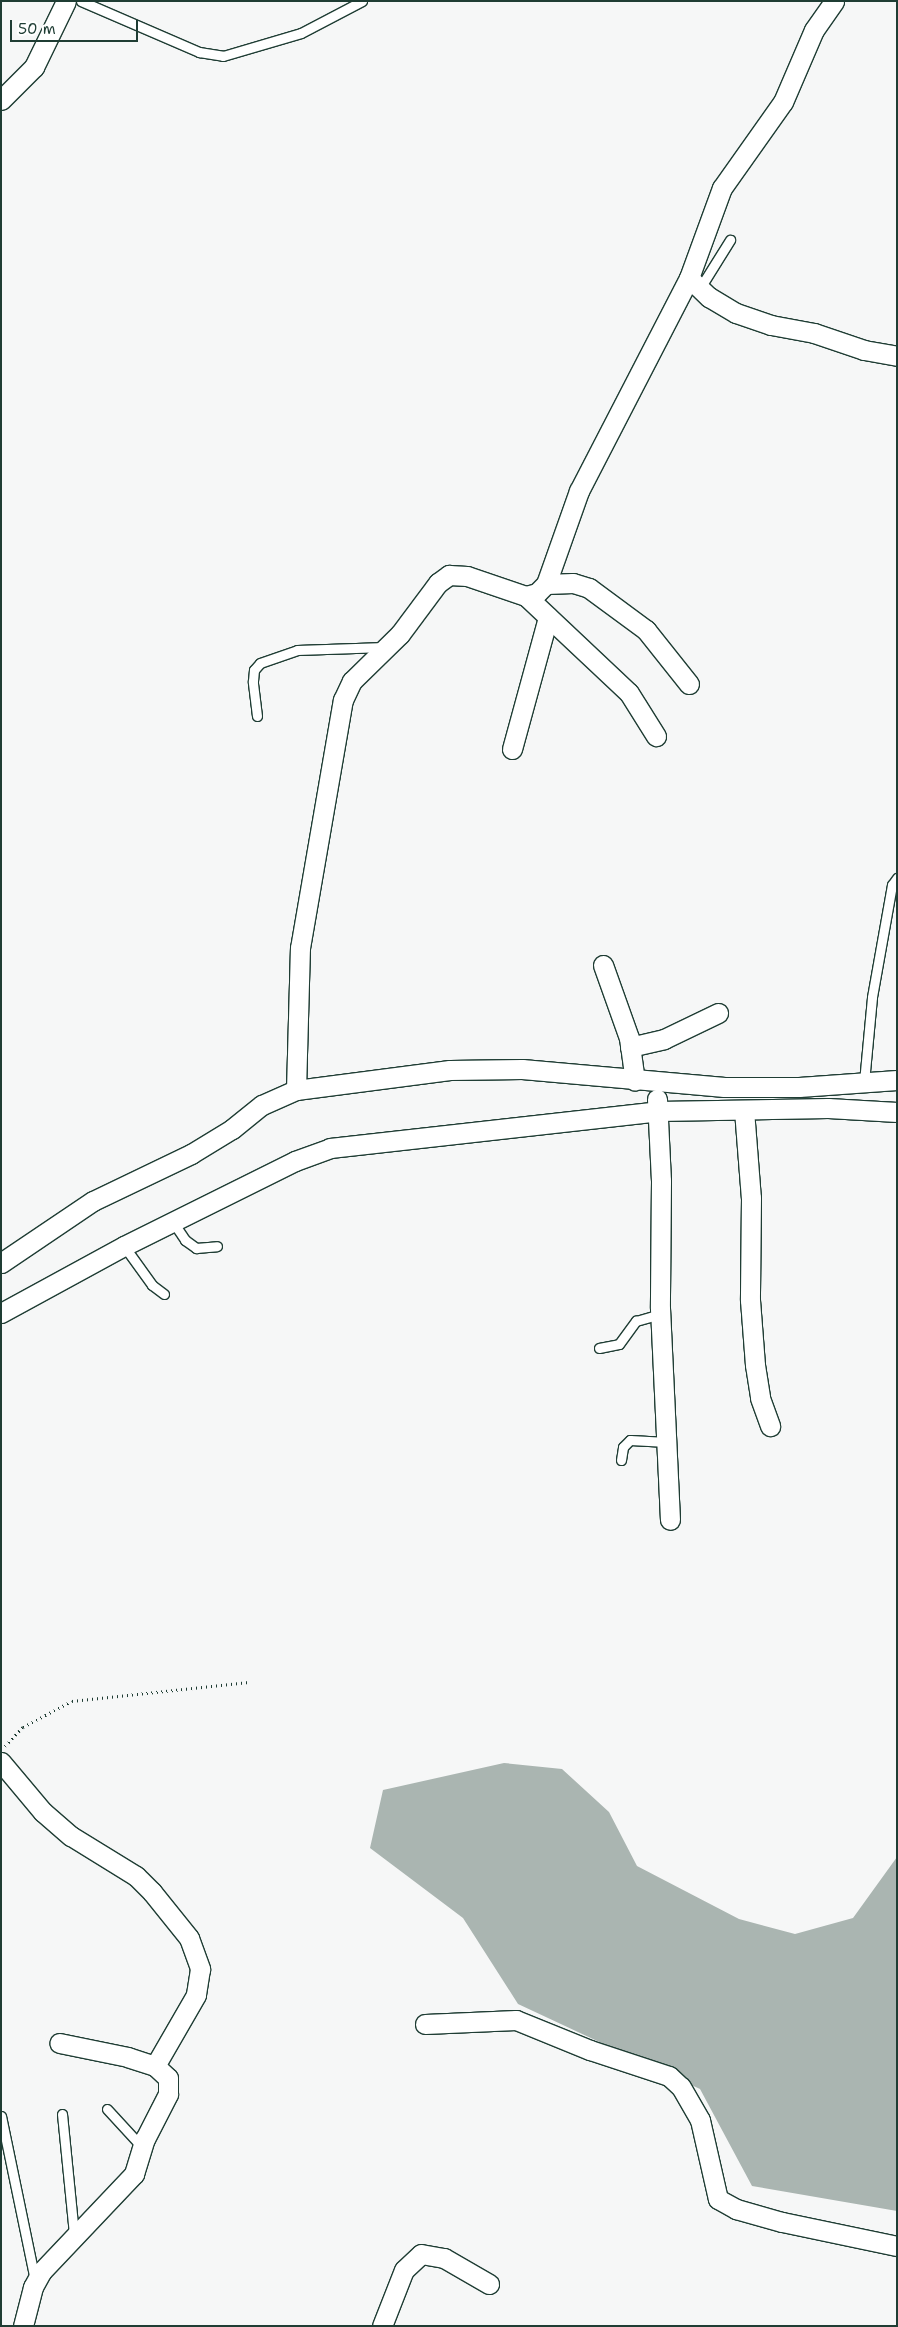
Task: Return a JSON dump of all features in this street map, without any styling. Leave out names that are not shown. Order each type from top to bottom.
[{"type":"street","points":[[1,100],[34,67],[66,1]]},
{"type":"street","points":[[526,596],[537,593],[546,584],[579,491],[694,283],[722,188],[783,102],[814,30],[834,1]]},
{"type":"street","points":[[694,283],[736,313],[771,325],[814,333],[864,350],[897,356]]},
{"type":"street","points":[[296,1090],[300,948],[343,700],[352,682],[388,646],[438,583],[449,575],[467,576],[526,596],[629,693],[656,736]]},
{"type":"street","points":[[546,584],[573,583],[589,588],[646,630],[689,684]]},
{"type":"street","points":[[512,749],[548,617]]},
{"type":"street","points":[[603,965],[630,1047],[634,1081]]},
{"type":"street","points":[[630,1047],[664,1040],[718,1013]]},
{"type":"street","points":[[1,1262],[93,1201],[191,1154],[232,1130],[262,1105],[296,1090],[450,1070],[522,1069],[634,1081],[657,1098],[744,1110],[828,1108],[897,1112]]},
{"type":"street","points":[[1,1313],[124,1246],[295,1160],[330,1148],[657,1098],[897,1080]]},
{"type":"street","points":[[657,1098],[661,1182],[660,1314],[670,1520]]},
{"type":"street","points":[[744,1110],[750,1198],[750,1300],[755,1365],[760,1398],[770,1426]]},
{"type":"street","points":[[1,1762],[27,1797],[57,1824],[136,1876],[189,1938],[200,1969],[200,1982],[155,2066]]},
{"type":"street","points":[[424,2024],[516,2020],[590,2050],[669,2076],[681,2087],[700,2120],[718,2199],[725,2205],[782,2222],[897,2246]]},
{"type":"street","points":[[23,2326],[35,2283],[134,2174],[142,2148],[168,2094],[168,2078],[155,2066],[59,2043]]},
{"type":"street","points":[[382,2326],[404,2270],[421,2254],[444,2258],[489,2284]]},
{"type":"lane","points":[[81,1],[199,52],[223,56],[301,33],[362,1]]},
{"type":"lane","points":[[694,283],[730,240]]},
{"type":"lane","points":[[257,716],[253,681],[254,670],[260,663],[277,654],[297,650],[388,646]]},
{"type":"lane","points":[[864,1082],[872,997],[892,885],[897,878]]},
{"type":"lane","points":[[172,1222],[191,1246],[202,1249],[217,1246]]},
{"type":"lane","points":[[124,1246],[152,1285],[164,1294]]},
{"type":"lane","points":[[598,1348],[620,1344],[636,1322],[660,1314]]},
{"type":"lane","points":[[621,1460],[623,1447],[630,1440],[667,1442]]},
{"type":"lane","points":[[107,2109],[142,2148]]},
{"type":"lane","points":[[62,2114],[74,2238]]},
{"type":"lane","points":[[1,2116],[35,2283]]},
{"type":"path","points":[[1,1750],[23,1727],[72,1702],[249,1682]]},
{"type":"shaded area","points":[[504,1763],[562,1769],[609,1812],[637,1866],[739,1919],[795,1934],[853,1918],[897,1857],[897,2211],[752,2186],[700,2089],[518,2004],[463,1918],[370,1848],[383,1790]]}]
